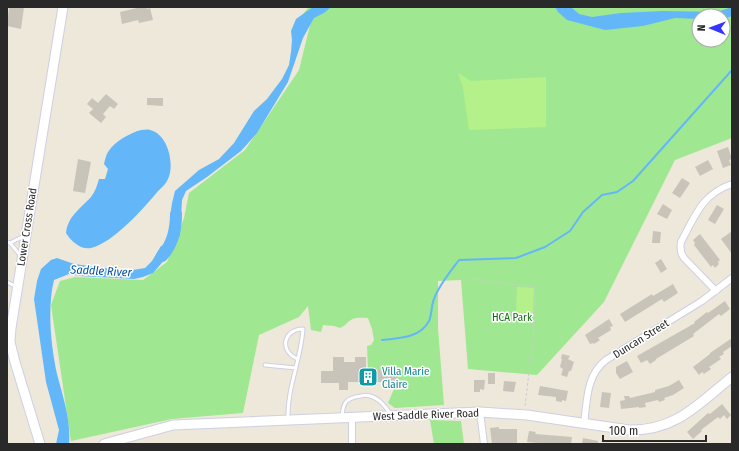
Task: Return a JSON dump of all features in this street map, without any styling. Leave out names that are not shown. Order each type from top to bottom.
[{"type":"street","name":"Lower Cross Road","points":[[40,444],[14,362],[10,342],[25,235],[63,7]]},
{"type":"street","points":[[716,291],[684,258],[680,247],[681,242],[702,203],[716,191],[732,184]]},
{"type":"street","name":"Duncan Street","points":[[584,424],[590,382],[597,368],[606,360],[702,301],[732,278]]},
{"type":"street","name":"West Saddle River Road","points":[[104,444],[173,426],[480,412],[524,415],[629,430],[641,430],[664,426],[686,415],[732,376]]},
{"type":"street","points":[[480,412],[484,444]]},
{"type":"street","points":[[347,418],[352,444]]},
{"type":"lane","points":[[22,256],[8,242],[25,235]]},
{"type":"lane","points":[[7,282],[17,287]]},
{"type":"lane","points":[[289,420],[289,398],[302,343],[303,330],[295,330],[286,341],[285,347],[288,353],[298,359]]},
{"type":"lane","points":[[265,365],[296,368]]},
{"type":"lane","points":[[347,418],[343,408],[345,403],[351,398],[365,395],[371,396],[378,400],[386,407],[392,416]]},
{"type":"path","points":[[472,279],[535,287],[535,322],[524,415]]},
{"type":"green space","name":"HCA Park","points":[[309,7],[732,7],[732,138],[675,160],[604,302],[537,375],[468,369],[461,280],[438,281],[438,328],[444,405],[395,408],[388,403],[397,382],[397,370],[368,370],[367,346],[371,345],[374,340],[368,318],[353,319],[340,328],[323,325],[321,332],[311,330],[308,306],[299,317],[259,335],[243,413],[172,419],[71,441],[51,305],[60,281],[75,277],[143,280],[167,262],[184,218],[189,193],[245,150],[299,70],[312,17],[303,14]]},
{"type":"green space","points":[[458,73],[471,81],[546,77],[546,127],[469,130],[463,88]]},
{"type":"green space","points":[[517,287],[534,288],[533,315],[516,314]]},
{"type":"green space","points":[[430,420],[461,421],[464,444],[434,444]]},
{"type":"water","points":[[313,7],[331,7],[324,13],[314,18],[303,38],[288,82],[257,133],[241,151],[186,191],[182,200],[180,235],[174,249],[153,273],[134,279],[69,274],[54,280],[50,315],[53,352],[69,426],[69,444],[56,444],[59,430],[46,382],[34,299],[41,269],[51,260],[57,258],[74,264],[127,271],[145,268],[152,261],[161,246],[167,245],[172,241],[175,228],[172,222],[171,210],[175,191],[199,170],[219,159],[234,143],[254,111],[267,99],[282,79],[289,65],[292,40],[291,31],[296,19]]},
{"type":"water","points":[[555,7],[571,7],[579,14],[592,17],[621,13],[691,12],[691,19],[675,18],[643,26],[605,30],[567,20]]},
{"type":"water","points":[[141,130],[149,130],[156,133],[165,143],[171,166],[167,181],[128,224],[118,232],[100,245],[91,248],[83,248],[73,242],[66,233],[69,222],[75,213],[91,197],[96,189],[99,179],[105,179],[108,169],[104,164],[111,148],[123,138]]},
{"type":"building","points":[[9,7],[24,7],[21,29],[7,26]]},
{"type":"building","points":[[146,7],[147,9],[150,8],[153,20],[139,23],[138,20],[122,24],[120,12]]},
{"type":"building","points":[[106,94],[118,104],[114,109],[110,106],[103,114],[106,117],[101,123],[89,113],[93,109],[87,104],[92,98],[98,103]]},
{"type":"building","points":[[147,98],[163,98],[163,106],[147,105]]},
{"type":"building","points":[[728,147],[732,159],[729,160],[731,165],[723,168],[717,151]]},
{"type":"building","points":[[78,159],[91,162],[85,193],[73,191]]},
{"type":"building","points":[[708,160],[713,169],[700,176],[695,167]]},
{"type":"building","points":[[682,178],[690,183],[680,198],[672,193]]},
{"type":"building","points":[[663,204],[672,210],[667,219],[657,214]]},
{"type":"building","points":[[717,205],[724,209],[715,224],[708,220]]},
{"type":"building","points":[[653,231],[661,232],[660,243],[652,243]]},
{"type":"building","points":[[732,231],[732,254],[721,239]]},
{"type":"building","points":[[700,234],[720,260],[718,262],[719,264],[715,268],[713,265],[711,267],[694,245],[695,243],[693,240]]},
{"type":"building","points":[[661,259],[667,269],[661,273],[655,263]]},
{"type":"building","points":[[673,284],[678,293],[664,302],[662,299],[625,322],[620,314],[652,294],[653,296]]},
{"type":"building","points":[[725,301],[730,309],[721,316],[719,314],[693,334],[694,336],[650,364],[647,360],[641,363],[637,356],[695,323],[694,322],[707,312],[708,313]]},
{"type":"building","points":[[609,319],[613,326],[610,327],[611,330],[598,338],[600,340],[594,344],[590,344],[585,335]]},
{"type":"building","points":[[732,338],[732,346],[723,352],[724,354],[719,357],[721,359],[709,367],[711,369],[704,374],[702,372],[699,375],[693,367]]},
{"type":"building","points":[[562,354],[570,356],[568,359],[574,362],[567,377],[561,375],[563,369],[560,367]]},
{"type":"building","name":"Villa Marie Claire","points":[[333,357],[344,357],[344,362],[355,362],[355,357],[366,357],[366,370],[397,370],[397,382],[348,382],[348,390],[339,390],[339,383],[321,383],[321,371],[333,371]]},
{"type":"building","points":[[627,361],[633,372],[620,379],[616,373],[616,367]]},
{"type":"building","points":[[488,373],[495,373],[495,384],[488,384]]},
{"type":"building","points":[[474,380],[485,380],[484,390],[480,389],[480,392],[474,392]]},
{"type":"building","points":[[679,380],[684,388],[673,395],[664,398],[665,400],[645,403],[646,407],[621,409],[620,401],[625,400],[624,396],[629,396],[630,398],[655,392],[655,390],[669,386]]},
{"type":"building","points":[[504,381],[516,382],[514,392],[503,391]]},
{"type":"building","points":[[540,386],[568,391],[566,401],[556,401],[556,397],[538,395]]},
{"type":"building","points":[[602,392],[611,393],[609,408],[600,407]]},
{"type":"building","points":[[722,404],[731,415],[727,419],[724,415],[720,419],[718,417],[701,430],[702,431],[693,439],[687,432],[708,413],[710,414]]},
{"type":"building","points":[[499,427],[499,429],[517,429],[517,444],[492,444],[490,428]]},
{"type":"building","points":[[529,431],[536,432],[535,434],[572,437],[571,444],[527,442]]},
{"type":"building","points":[[583,438],[598,441],[598,444],[582,444]]},
{"type":"waterway","points":[[382,340],[409,336],[425,327],[430,319],[436,294],[459,260],[516,258],[545,247],[570,231],[583,212],[602,195],[617,192],[633,181],[732,70]]},
{"type":"waterway","name":"Saddle River","points":[[162,256],[173,236],[176,214]]},
{"type":"place","name":"Villa Marie Claire","points":[[368,377]]}]
